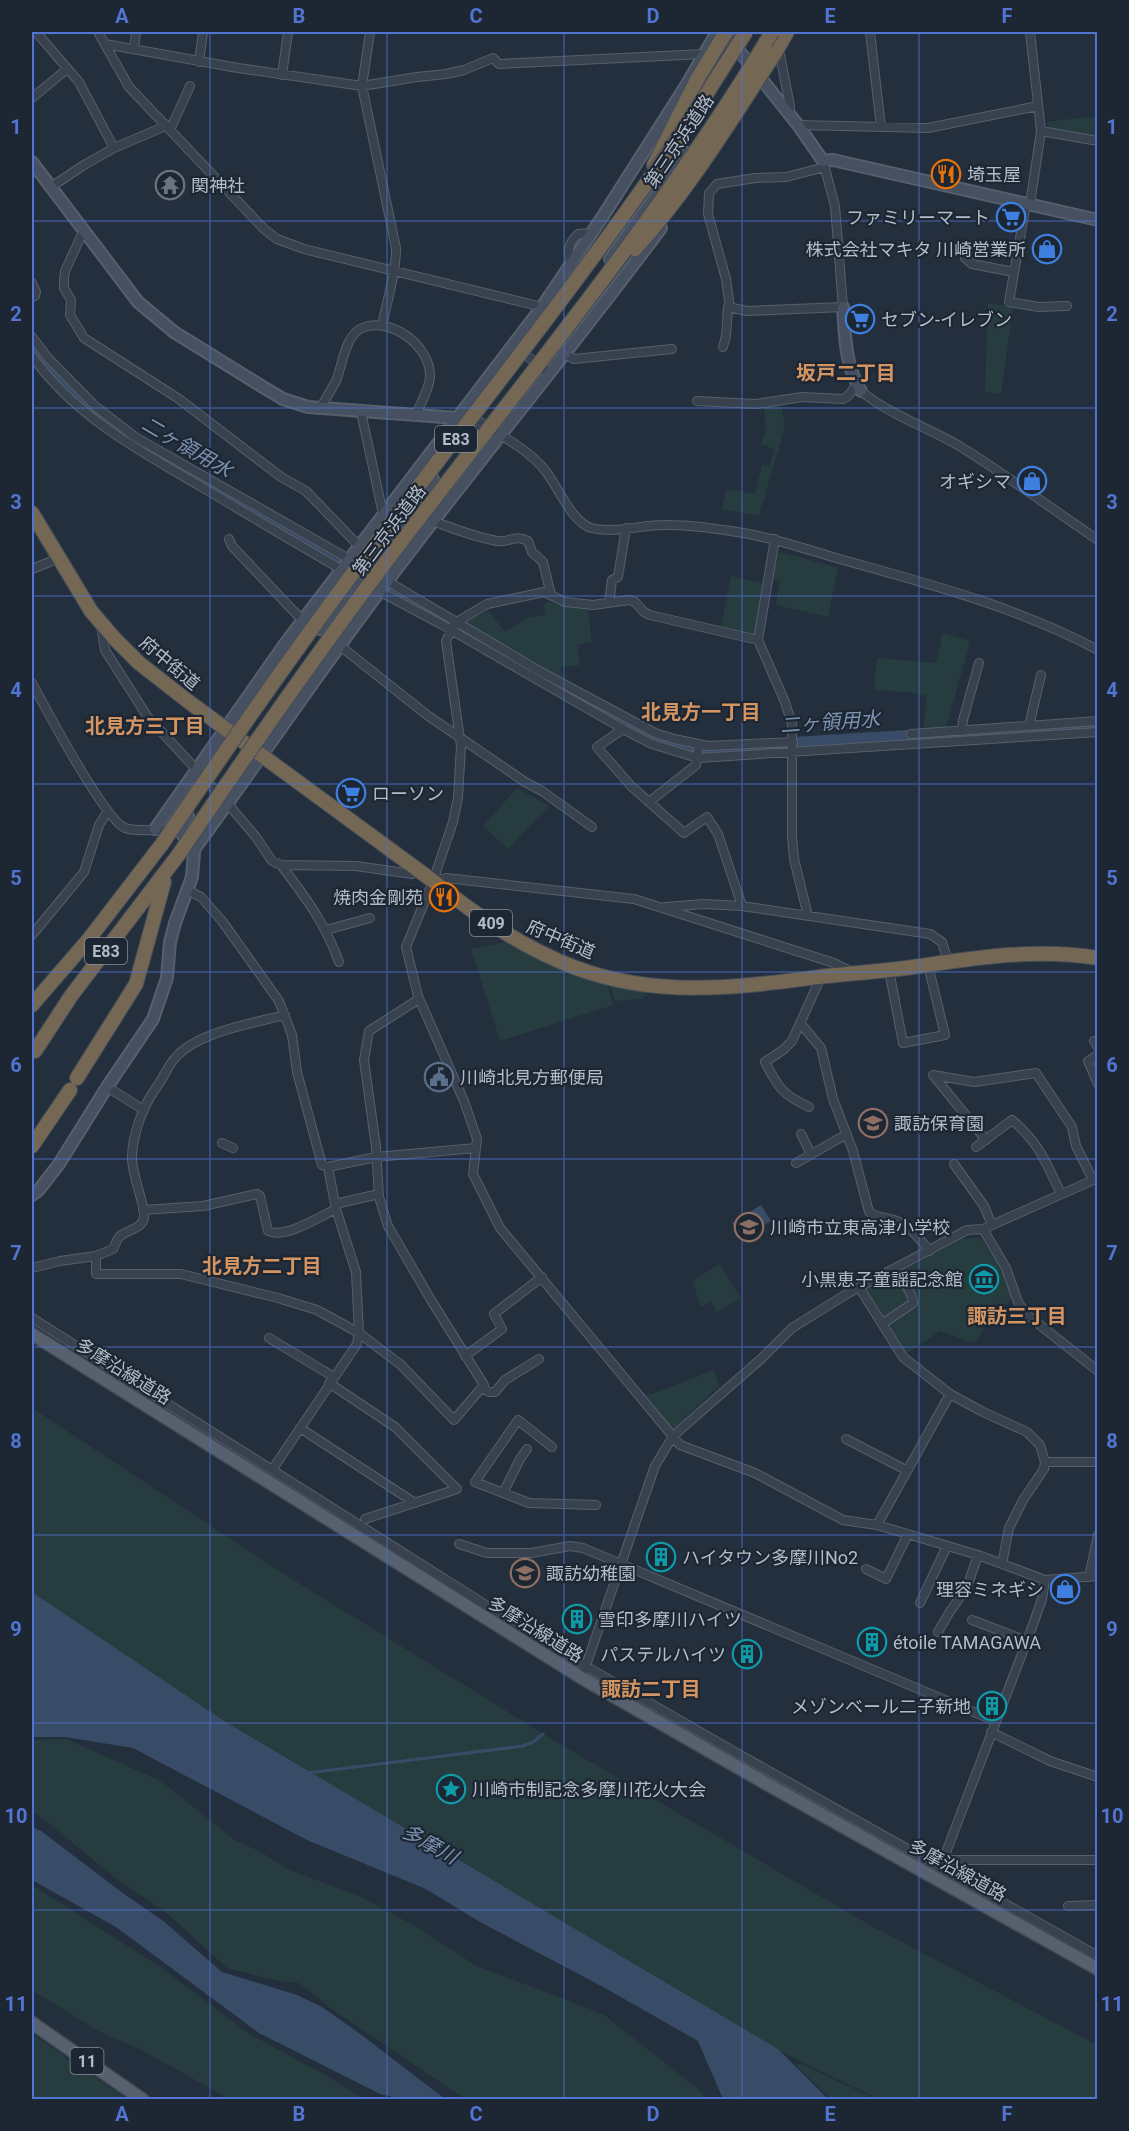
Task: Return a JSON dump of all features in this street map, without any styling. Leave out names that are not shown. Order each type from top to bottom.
[{"type":"highway","points":[[641,191],[698,78],[725,32]]},
{"type":"highway","name":"第三京浜道路","points":[[32,1005],[89,939],[162,844],[240,730],[356,570],[641,191],[685,128],[746,32]]},
{"type":"highway","name":"第三京浜道路","points":[[34,1051],[71,996],[167,872],[277,712],[379,571],[586,304],[714,123],[772,32]]},
{"type":"highway","points":[[586,304],[644,239],[678,195],[727,126],[787,32]]},
{"type":"highway","name":"府中街道","points":[[32,513],[57,559],[101,624],[139,663],[464,906],[515,940],[556,960],[603,976],[653,986],[696,989],[742,987],[1022,953],[1065,954],[1098,958]]},
{"type":"highway","points":[[32,1146],[74,1084],[136,984],[167,872]]},
{"type":"main road","name":"多摩沿線道路","points":[[32,1334],[777,1790],[1098,1969]]},
{"type":"main road","name":"11","points":[[32,2023],[143,2100]]},
{"type":"street","points":[[36,32],[80,82],[114,148]]},
{"type":"street","points":[[98,32],[129,87],[264,229],[277,239],[304,249],[542,307]]},
{"type":"street","points":[[134,49],[136,32]]},
{"type":"street","points":[[199,62],[203,32]]},
{"type":"street","points":[[282,75],[288,32]]},
{"type":"street","points":[[370,32],[362,86],[395,236],[396,267],[381,326]]},
{"type":"street","points":[[155,829],[302,620],[542,307],[594,230],[717,32]]},
{"type":"street","points":[[725,32],[798,125],[824,164],[835,206],[848,360],[853,379],[859,388],[874,402],[961,447],[1098,540]]},
{"type":"street","points":[[530,358],[751,32]]},
{"type":"street","points":[[32,1195],[38,1191],[59,1164],[153,1019],[165,984],[170,942],[192,877],[196,822],[213,789],[296,661],[363,581],[530,358],[621,244],[698,137],[765,32]]},
{"type":"street","points":[[195,851],[339,645],[639,258],[764,82],[795,32]]},
{"type":"street","points":[[870,32],[881,127]]},
{"type":"street","points":[[1030,32],[1041,131],[1009,302],[1039,307],[1067,306]]},
{"type":"street","points":[[105,44],[199,62],[362,86],[446,74],[464,70],[493,58],[499,64],[704,54]]},
{"type":"street","points":[[780,55],[790,106],[789,114]]},
{"type":"street","points":[[32,98],[67,69]]},
{"type":"street","points":[[167,127],[190,86]]},
{"type":"street","points":[[798,125],[928,128],[1038,106]]},
{"type":"street","points":[[51,187],[114,148],[167,127]]},
{"type":"street","points":[[1041,131],[1098,141]]},
{"type":"street","points":[[723,347],[728,307],[730,308],[726,279],[708,214],[709,193],[717,184],[755,178],[786,177],[833,160],[1098,220]]},
{"type":"street","points":[[32,162],[82,232],[138,302],[174,333],[283,399],[308,407],[361,412],[415,416],[459,413],[531,454],[546,470],[556,489],[582,523],[590,528],[669,525],[732,531],[775,539],[974,599],[1070,635],[1098,650]]},
{"type":"street","points":[[594,230],[611,237],[639,258]]},
{"type":"street","points":[[82,232],[65,271],[64,288],[71,300],[70,315],[84,339],[178,399],[280,477],[306,491],[359,546]]},
{"type":"street","points":[[965,258],[972,264],[1014,272]]},
{"type":"street","points":[[32,284],[36,292],[32,297]]},
{"type":"street","points":[[730,308],[747,311],[843,307]]},
{"type":"street","points":[[320,408],[337,378],[347,347],[355,334],[361,328],[381,326],[408,336],[420,348],[427,364],[430,377],[415,416]]},
{"type":"street","points":[[32,337],[46,357],[75,387],[95,406],[135,436],[349,559]]},
{"type":"street","points":[[513,345],[549,373]]},
{"type":"street","points":[[564,354],[574,360],[672,349]]},
{"type":"street","points":[[32,356],[54,384],[72,401],[118,434],[341,569],[655,733],[699,744],[793,747],[970,741],[1098,732]]},
{"type":"street","points":[[697,401],[756,404],[802,398],[843,399],[859,388]]},
{"type":"street","points":[[361,412],[383,514]]},
{"type":"street","points":[[433,521],[500,542],[519,537],[528,541],[532,552],[543,562],[551,595]]},
{"type":"street","points":[[609,603],[612,580],[618,577],[626,528]]},
{"type":"street","points":[[229,539],[232,546],[302,620]]},
{"type":"street","points":[[775,539],[758,640],[792,724],[792,836],[794,859],[808,916]]},
{"type":"street","points":[[32,569],[57,559]]},
{"type":"street","points":[[387,581],[454,626],[623,729],[652,744],[698,758],[715,758],[793,747]]},
{"type":"street","points":[[758,640],[650,615],[635,602],[629,600],[593,605],[565,602],[544,592],[487,604],[454,626],[446,641],[460,737],[458,798],[453,822],[433,881],[406,947],[419,999],[464,1101],[477,1139],[474,1174],[501,1228],[680,1445],[755,1473],[843,1520],[877,1525],[908,1534],[978,1555],[1045,1580],[1093,1576],[1098,1534]]},
{"type":"street","points":[[101,624],[105,650],[147,716],[228,804],[256,837],[272,861],[281,865],[356,866],[412,874],[418,870]]},
{"type":"street","points":[[339,645],[427,715],[592,827]]},
{"type":"street","points":[[962,730],[979,663]]},
{"type":"street","points":[[1029,726],[1041,675]]},
{"type":"street","points":[[32,683],[85,777],[115,822],[127,829],[182,831]]},
{"type":"street","points":[[911,734],[1098,721]]},
{"type":"street","points":[[623,729],[597,747],[631,786],[684,833],[707,817],[718,834],[742,906]]},
{"type":"street","points":[[649,802],[696,765],[699,744]]},
{"type":"street","points":[[195,851],[182,836],[182,825],[213,789]]},
{"type":"street","points":[[32,935],[84,872],[99,825],[108,812]]},
{"type":"street","points":[[281,865],[326,930],[339,962]]},
{"type":"street","points":[[433,881],[446,878],[634,899],[834,963],[855,974]]},
{"type":"street","points":[[187,890],[201,897],[222,921],[279,1001],[292,1035],[297,1072],[322,1165],[328,1167],[376,1157],[476,1148]]},
{"type":"street","points":[[662,907],[680,904],[742,906],[930,934],[942,942],[948,962]]},
{"type":"street","points":[[326,930],[370,918]]},
{"type":"street","points":[[889,970],[903,1043],[945,1035],[928,965]]},
{"type":"street","points":[[809,1107],[789,1098],[783,1092],[765,1062],[792,1041],[821,977]]},
{"type":"street","points":[[96,1256],[96,1274],[162,1273],[201,1278],[278,1298],[317,1311],[360,1333],[400,1365],[452,1420],[484,1385],[388,1226],[379,1194],[375,1135],[364,1060],[369,1031],[419,999]]},
{"type":"street","points":[[32,1269],[60,1261],[96,1256],[113,1249],[118,1238],[144,1220],[134,1181],[132,1157],[134,1141],[144,1110],[175,1058],[213,1035],[285,1015]]},
{"type":"street","points":[[801,1024],[821,1048],[833,1099],[853,1151],[869,1212],[906,1225],[930,1251]]},
{"type":"street","points":[[1098,1055],[1088,1061],[1098,1084]]},
{"type":"street","points":[[584,1672],[655,1466],[672,1438],[762,1358],[783,1335],[860,1287],[967,1230],[983,1229],[1095,1179],[1076,1146],[1072,1127],[1036,1072],[974,1082],[933,1075],[986,1140]]},
{"type":"street","points":[[107,1087],[144,1110]]},
{"type":"street","points":[[976,1147],[1012,1120],[1028,1133],[1039,1148],[1061,1194]]},
{"type":"street","points":[[801,1134],[812,1154]]},
{"type":"street","points":[[796,1163],[846,1134]]},
{"type":"street","points":[[222,1143],[232,1148]]},
{"type":"street","points":[[954,1164],[984,1206],[992,1225]]},
{"type":"street","points":[[272,1470],[357,1344],[360,1333],[356,1272],[336,1207],[328,1167]]},
{"type":"street","points":[[143,1210],[203,1206],[257,1194],[260,1196],[268,1231],[274,1234],[285,1233],[336,1207],[379,1194]]},
{"type":"street","points":[[983,1229],[1006,1268],[1018,1302],[1026,1314],[1098,1371]]},
{"type":"street","points":[[882,1324],[913,1303],[907,1288],[893,1269]]},
{"type":"street","points":[[465,1356],[502,1329],[494,1314],[542,1277]]},
{"type":"street","points":[[860,1287],[903,1358],[950,1394],[1027,1432],[1040,1445],[1045,1462],[1044,1469],[1023,1500],[1009,1527],[1002,1564]]},
{"type":"street","points":[[32,1318],[584,1672],[941,1864],[1098,1956]]},
{"type":"street","points":[[269,1338],[332,1380],[395,1427],[457,1489],[365,1519]]},
{"type":"street","points":[[482,1388],[495,1392],[505,1380],[539,1359]]},
{"type":"street","points":[[877,1525],[950,1394]]},
{"type":"street","points":[[552,1447],[518,1420],[475,1482],[529,1503],[596,1505]]},
{"type":"street","points":[[300,1428],[415,1503]]},
{"type":"street","points":[[846,1439],[906,1470]]},
{"type":"street","points":[[504,1493],[527,1449]]},
{"type":"street","points":[[1045,1462],[1098,1462]]},
{"type":"street","points":[[866,1569],[886,1579],[908,1534]]},
{"type":"street","points":[[459,1544],[487,1553],[531,1553],[570,1546],[583,1548],[995,1721]]},
{"type":"street","points":[[920,1603],[946,1546]]},
{"type":"street","points":[[938,1632],[967,1587],[978,1555]]},
{"type":"street","points":[[941,1864],[1027,1641],[1042,1599],[1045,1580]]},
{"type":"street","points":[[972,1620],[1027,1641]]},
{"type":"street","points":[[991,1732],[1050,1761],[1098,1777]]},
{"type":"street","points":[[941,1864],[1098,1860]]},
{"type":"street","points":[[1068,1906],[1098,1905]]},
{"type":"green space","points":[[1097,116],[1097,136],[1050,129],[1046,122]]},
{"type":"green space","points":[[988,303],[1013,307],[1001,394],[985,392]]},
{"type":"green space","points":[[781,404],[785,427],[759,516],[722,509],[727,489],[755,494],[762,464],[769,466],[775,449],[761,444],[766,428],[764,408]]},
{"type":"green space","points":[[782,552],[838,568],[828,617],[776,605],[780,581],[773,579],[778,554]]},
{"type":"green space","points":[[731,576],[763,583],[755,636],[721,628]]},
{"type":"green space","points":[[548,601],[564,607],[588,610],[592,642],[577,645],[580,665],[561,667],[563,680],[464,623],[488,610],[505,632],[528,617],[545,615],[544,605]]},
{"type":"green space","points":[[943,633],[970,641],[946,729],[923,730],[927,696],[874,690],[877,658],[936,663]]},
{"type":"green space","points":[[517,788],[549,806],[508,849],[483,826]]},
{"type":"green space","points":[[505,942],[552,965],[607,984],[613,1005],[500,1041],[471,949]]},
{"type":"green space","points":[[610,984],[642,991],[647,996],[640,999],[615,1001]]},
{"type":"green space","points":[[980,1237],[1004,1272],[1013,1298],[998,1311],[974,1343],[940,1331],[906,1354],[867,1289],[962,1239]]},
{"type":"green space","points":[[720,1264],[741,1298],[717,1312],[711,1301],[701,1307],[692,1281]]},
{"type":"green space","points":[[714,1370],[719,1386],[672,1430],[644,1397]]},
{"type":"green space","points":[[32,1408],[287,1576],[550,1738],[866,1923],[1097,2045],[1097,2099],[878,2099],[778,2050],[225,1723],[32,1592]]},
{"type":"green space","points":[[66,1739],[161,1781],[233,1839],[263,1853],[287,1869],[359,1896],[417,1927],[475,1965],[603,2014],[703,2093],[704,2099],[465,2099],[333,2010],[299,1983],[278,1981],[227,1968],[169,1915],[114,1877],[45,1820],[32,1812],[32,1740]]},
{"type":"green space","points":[[32,1885],[162,1968],[251,2035],[327,2076],[363,2099],[229,2099],[140,2049],[100,2032],[32,1990]]},
{"type":"green space","points":[[32,2034],[127,2099],[32,2099]]},
{"type":"green space","points":[[798,2064],[875,2099],[831,2099],[797,2066]]},
{"type":"water","points":[[761,1205],[771,1221],[742,1238],[732,1223]]},
{"type":"water","name":"多摩川","points":[[32,1592],[224,1721],[778,2049],[828,2099],[723,2099],[698,2041],[605,1988],[480,1922],[426,1889],[307,1840],[133,1748],[65,1737],[32,1737]]},
{"type":"water","points":[[32,1827],[41,1831],[162,1920],[222,1972],[297,1995],[322,2007],[445,2099],[402,2099],[380,2094],[259,2033],[116,1927],[32,1880]]},
{"type":"waterway","name":"二ヶ領用水","points":[[32,346],[50,370],[116,430],[340,560]]},
{"type":"waterway","name":"二ヶ領用水","points":[[389,589],[518,663]]},
{"type":"waterway","name":"二ヶ領用水","points":[[543,677],[645,734],[694,748],[732,749],[1098,726]]},
{"type":"waterway","points":[[307,1773],[523,1746],[543,1734]]},
{"type":"place","name":"埼玉屋","points":[[946,174]]},
{"type":"place","name":"関神社","points":[[170,185]]},
{"type":"place","name":"ファミリーマート","points":[[1011,217]]},
{"type":"place","name":"株式会社マキタ 川崎営業所","points":[[1047,249]]},
{"type":"place","name":"セブン-イレブン","points":[[860,319]]},
{"type":"place","name":"オギシマ","points":[[1032,481]]},
{"type":"place","name":"ローソン","points":[[351,793]]},
{"type":"place","name":"焼肉金剛苑","points":[[444,897]]},
{"type":"place","name":"川崎北見方郵便局","points":[[439,1077]]},
{"type":"place","name":"諏訪保育園","points":[[873,1123]]},
{"type":"place","name":"川崎市立東高津小学校","points":[[749,1227]]},
{"type":"place","name":"小黒恵子童謡記念館","points":[[984,1279]]},
{"type":"place","name":"ハイタウン多摩川No2","points":[[661,1557]]},
{"type":"place","name":"諏訪幼稚園","points":[[525,1573]]},
{"type":"place","name":"理容ミネギシ","points":[[1065,1589]]},
{"type":"place","name":"雪印多摩川ハイツ","points":[[577,1619]]},
{"type":"place","name":"étoile TAMAGAWA","points":[[872,1642]]},
{"type":"place","name":"パステルハイツ","points":[[747,1654]]},
{"type":"place","name":"メゾンベール二子新地","points":[[992,1706]]},
{"type":"place","name":"川崎市制記念多摩川花火大会","points":[[451,1789]]},
{"type":"district","name":"坂戸二丁目","points":[[846,373]]},
{"type":"district","name":"北見方一丁目","points":[[701,712]]},
{"type":"district","name":"北見方三丁目","points":[[145,726]]},
{"type":"district","name":"北見方二丁目","points":[[262,1266]]},
{"type":"district","name":"諏訪三丁目","points":[[1017,1316]]},
{"type":"district","name":"諏訪二丁目","points":[[651,1689]]}]
